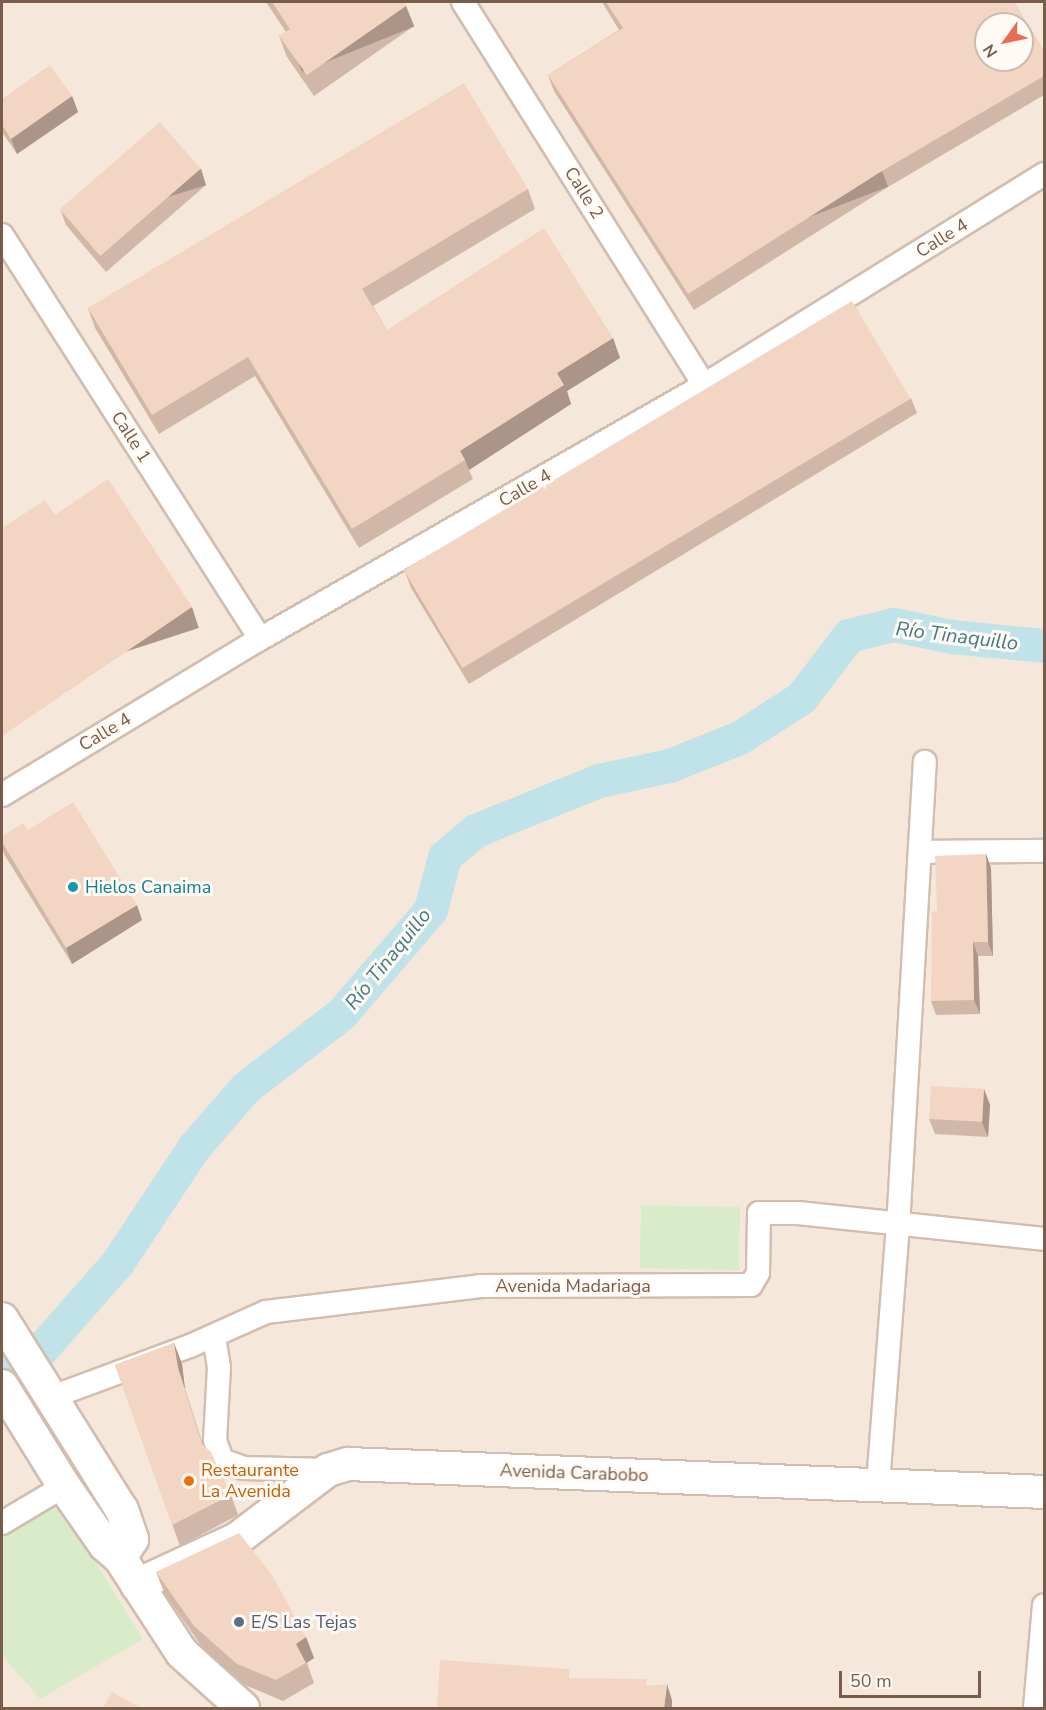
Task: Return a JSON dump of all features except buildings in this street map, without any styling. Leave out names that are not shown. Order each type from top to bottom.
[{"type":"street","name":"Calle 2","points":[[463,2],[704,385]]},
{"type":"street","name":"Calle 4","points":[[2,795],[260,639],[704,385],[1044,174]]},
{"type":"street","name":"Calle 1","points":[[2,235],[260,639]]},
{"type":"street","points":[[878,1484],[898,1227],[925,762]]},
{"type":"street","points":[[921,852],[1044,851]]},
{"type":"street","name":"Avenida Madariaga","points":[[48,1390],[214,1336],[266,1312],[468,1287],[751,1285],[758,1273],[759,1213],[798,1213],[898,1227],[1044,1239]]},
{"type":"street","points":[[5,1324],[48,1390],[130,1526],[132,1539],[120,1558]]},
{"type":"street","points":[[214,1336],[219,1367],[215,1440],[222,1460],[244,1468],[328,1470]]},
{"type":"street","points":[[8,1396],[64,1486],[105,1545],[120,1558],[182,1653],[238,1707]]},
{"type":"street","name":"Avenida Carabobo","points":[[137,1585],[237,1539],[328,1470],[348,1464],[1044,1492]]},
{"type":"street","points":[[2,1522],[64,1486]]},
{"type":"street","points":[[1035,1708],[1044,1605]]},
{"type":"shaded area","points":[[2,2],[1044,2],[1044,1708],[2,1708]]},
{"type":"green space","points":[[641,1205],[740,1207],[739,1270],[640,1268]]},
{"type":"green space","points":[[58,1501],[143,1639],[40,1699],[2,1655],[2,1533]]},
{"type":"waterway","name":"Río Tinaquillo","points":[[2,1376],[38,1354],[118,1263],[194,1148],[246,1088],[342,1014],[431,910],[445,857],[476,831],[599,781],[670,766],[740,738],[802,698],[849,636],[894,625],[952,637],[1044,646]]},
{"type":"place","name":"Hielos Canaima","points":[[73,887]]},
{"type":"place","name":"Restaurante La Avenida","points":[[189,1481]]},
{"type":"place","name":"E/S Las Tejas","points":[[239,1622]]}]
